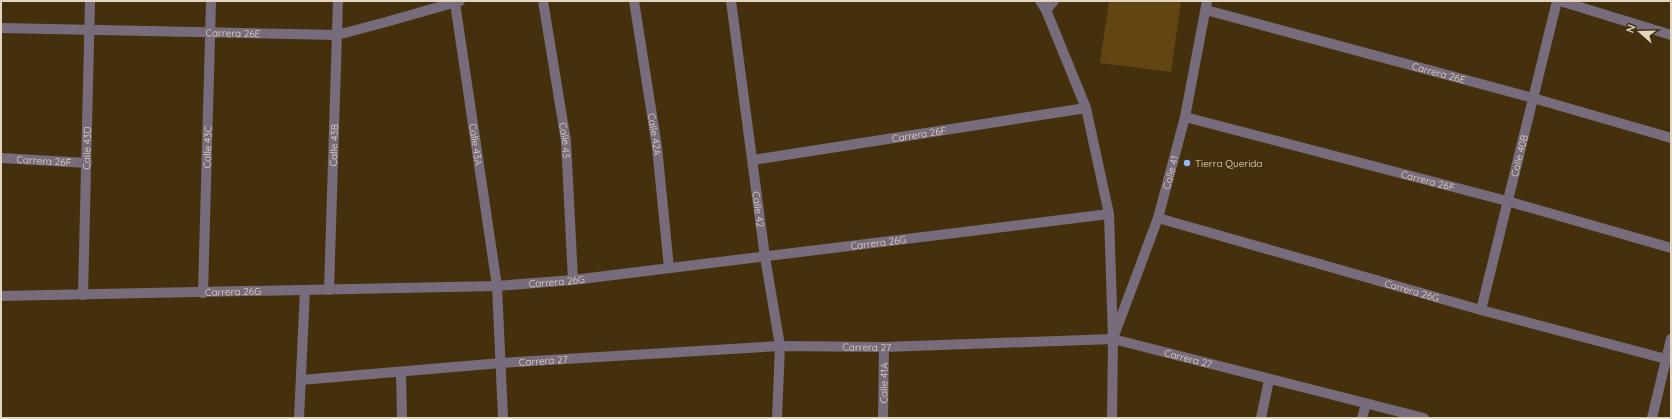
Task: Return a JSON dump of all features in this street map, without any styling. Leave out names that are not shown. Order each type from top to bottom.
[{"type":"street","name":"Calle 43D","points":[[84,295],[90,1]]},
{"type":"street","name":"Calle 43C","points":[[203,293],[211,1]]},
{"type":"street","name":"Calle 43B","points":[[329,290],[338,1]]},
{"type":"street","name":"Calle 43","points":[[543,1],[566,140],[573,280]]},
{"type":"street","name":"Calle 42A","points":[[634,1],[657,147],[669,268]]},
{"type":"street","name":"Calle 42","points":[[731,1],[765,257],[780,346],[777,418]]},
{"type":"street","name":"Calle 41","points":[[1040,1],[1046,10],[1086,108],[1109,214],[1113,339],[1112,418]]},
{"type":"street","points":[[1046,10],[1054,1]]},
{"type":"street","points":[[1558,1],[1671,35]]},
{"type":"street","name":"Calle 40B","points":[[1481,310],[1558,1]]},
{"type":"street","name":"Carrera 26E","points":[[1,28],[337,35],[457,2]]},
{"type":"street","name":"Calle 43A","points":[[457,2],[497,286]]},
{"type":"street","name":"Carrera 26E","points":[[1206,5],[1671,138]]},
{"type":"street","name":"Calle 41","points":[[1113,339],[1158,218],[1184,117],[1206,5]]},
{"type":"street","name":"Carrera 26F","points":[[753,160],[1086,108]]},
{"type":"street","name":"Carrera 26F","points":[[1184,117],[1508,201],[1671,248]]},
{"type":"street","name":"Carrera 26F","points":[[1,158],[86,163]]},
{"type":"street","name":"Carrera 26G","points":[[1,296],[497,286],[573,280],[1109,214]]},
{"type":"street","name":"Carrera 26G","points":[[1158,218],[1481,310],[1666,359]]},
{"type":"street","points":[[497,286],[503,418]]},
{"type":"street","points":[[299,418],[305,290]]},
{"type":"street","name":"Carrera 27","points":[[301,380],[501,363],[780,346],[884,347],[1113,339],[1424,418]]},
{"type":"street","points":[[1652,418],[1671,340]]},
{"type":"street","name":"Calle 41A","points":[[883,418],[884,347]]},
{"type":"street","points":[[401,372],[402,418]]},
{"type":"street","points":[[1261,418],[1270,380]]},
{"type":"street","points":[[1362,418],[1366,404]]},
{"type":"shaded area","points":[[1109,1],[1181,1],[1171,72],[1100,63]]},
{"type":"place","name":"Tierra Querida","points":[[1187,163]]}]
